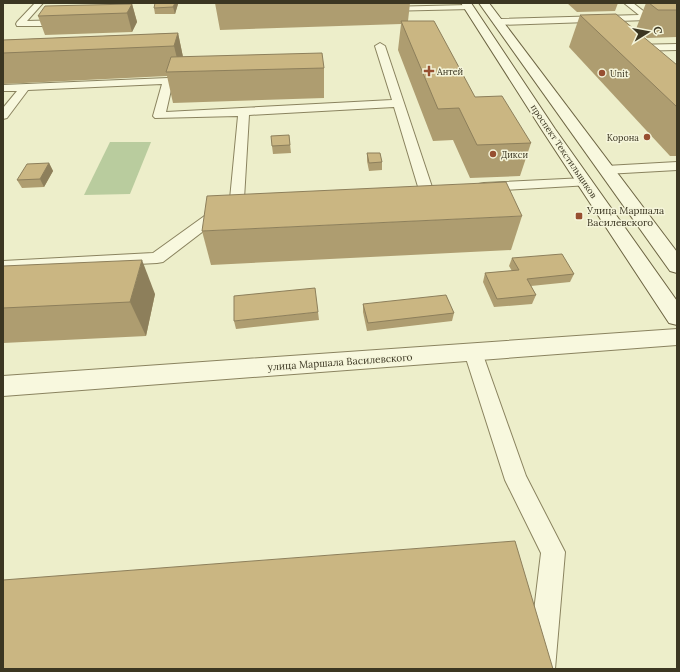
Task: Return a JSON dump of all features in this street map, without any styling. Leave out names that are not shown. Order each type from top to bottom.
[{"type":"main road","points":[[484,3],[677,266]]},
{"type":"main road","name":"проспект Текстильщиков","points":[[467,5],[677,317]]},
{"type":"main road","name":"улица Маршала Василевского","points":[[3,386],[677,337]]},
{"type":"lane","points":[[39,3],[20,24],[73,22]]},
{"type":"lane","points":[[498,22],[650,17],[628,3]]},
{"type":"lane","points":[[377,9],[467,5]]},
{"type":"lane","points":[[595,19],[605,29]]},
{"type":"lane","points":[[380,46],[426,190]]},
{"type":"lane","points":[[638,58],[624,46],[677,47]]},
{"type":"lane","points":[[3,88],[168,82],[159,116],[398,103]]},
{"type":"lane","points":[[3,116],[24,88]]},
{"type":"lane","points":[[237,199],[244,112]]},
{"type":"lane","points":[[606,170],[677,166]]},
{"type":"lane","points":[[472,188],[585,182]]},
{"type":"lane","points":[[410,191],[441,190]]},
{"type":"lane","points":[[3,266],[157,258],[237,199],[252,199]]},
{"type":"lane","points":[[473,352],[516,480],[553,552],[541,669]]},
{"type":"green space","points":[[110,142],[151,142],[130,194],[84,195]]},
{"type":"building","points":[[155,3],[175,3],[173,7],[154,8]]},
{"type":"building","points":[[649,3],[677,3],[677,10],[658,10]]},
{"type":"building","points":[[132,4],[127,13],[38,16],[45,6]]},
{"type":"building","points":[[616,14],[677,65],[677,107],[580,15]]},
{"type":"building","points":[[401,21],[434,21],[475,97],[502,96],[531,143],[477,145],[459,108],[438,109]]},
{"type":"building","points":[[178,33],[174,46],[3,53],[3,40]]},
{"type":"building","points":[[322,53],[324,68],[166,72],[171,57]]},
{"type":"building","points":[[289,135],[290,145],[272,146],[271,136]]},
{"type":"building","points":[[367,153],[380,153],[382,162],[369,163]]},
{"type":"building","points":[[49,163],[40,179],[17,180],[27,164]]},
{"type":"building","points":[[506,182],[522,216],[202,231],[207,196]]},
{"type":"building","points":[[562,254],[574,274],[527,279],[536,295],[497,299],[485,273],[519,270],[512,258]]},
{"type":"building","points":[[142,260],[130,302],[3,308],[3,266]]},
{"type":"building","points":[[315,288],[318,312],[234,321],[234,296]]},
{"type":"building","points":[[446,295],[454,313],[368,323],[363,304]]},
{"type":"building","points":[[515,541],[553,669],[3,669],[3,580]]},
{"type":"place","name":"Антей","points":[[429,71]]},
{"type":"place","name":"Unit","points":[[602,73]]},
{"type":"place","name":"Корона","points":[[647,137]]},
{"type":"place","name":"Дикси","points":[[493,154]]},
{"type":"place","name":"Улица Маршала Василевского","points":[[579,216]]}]
